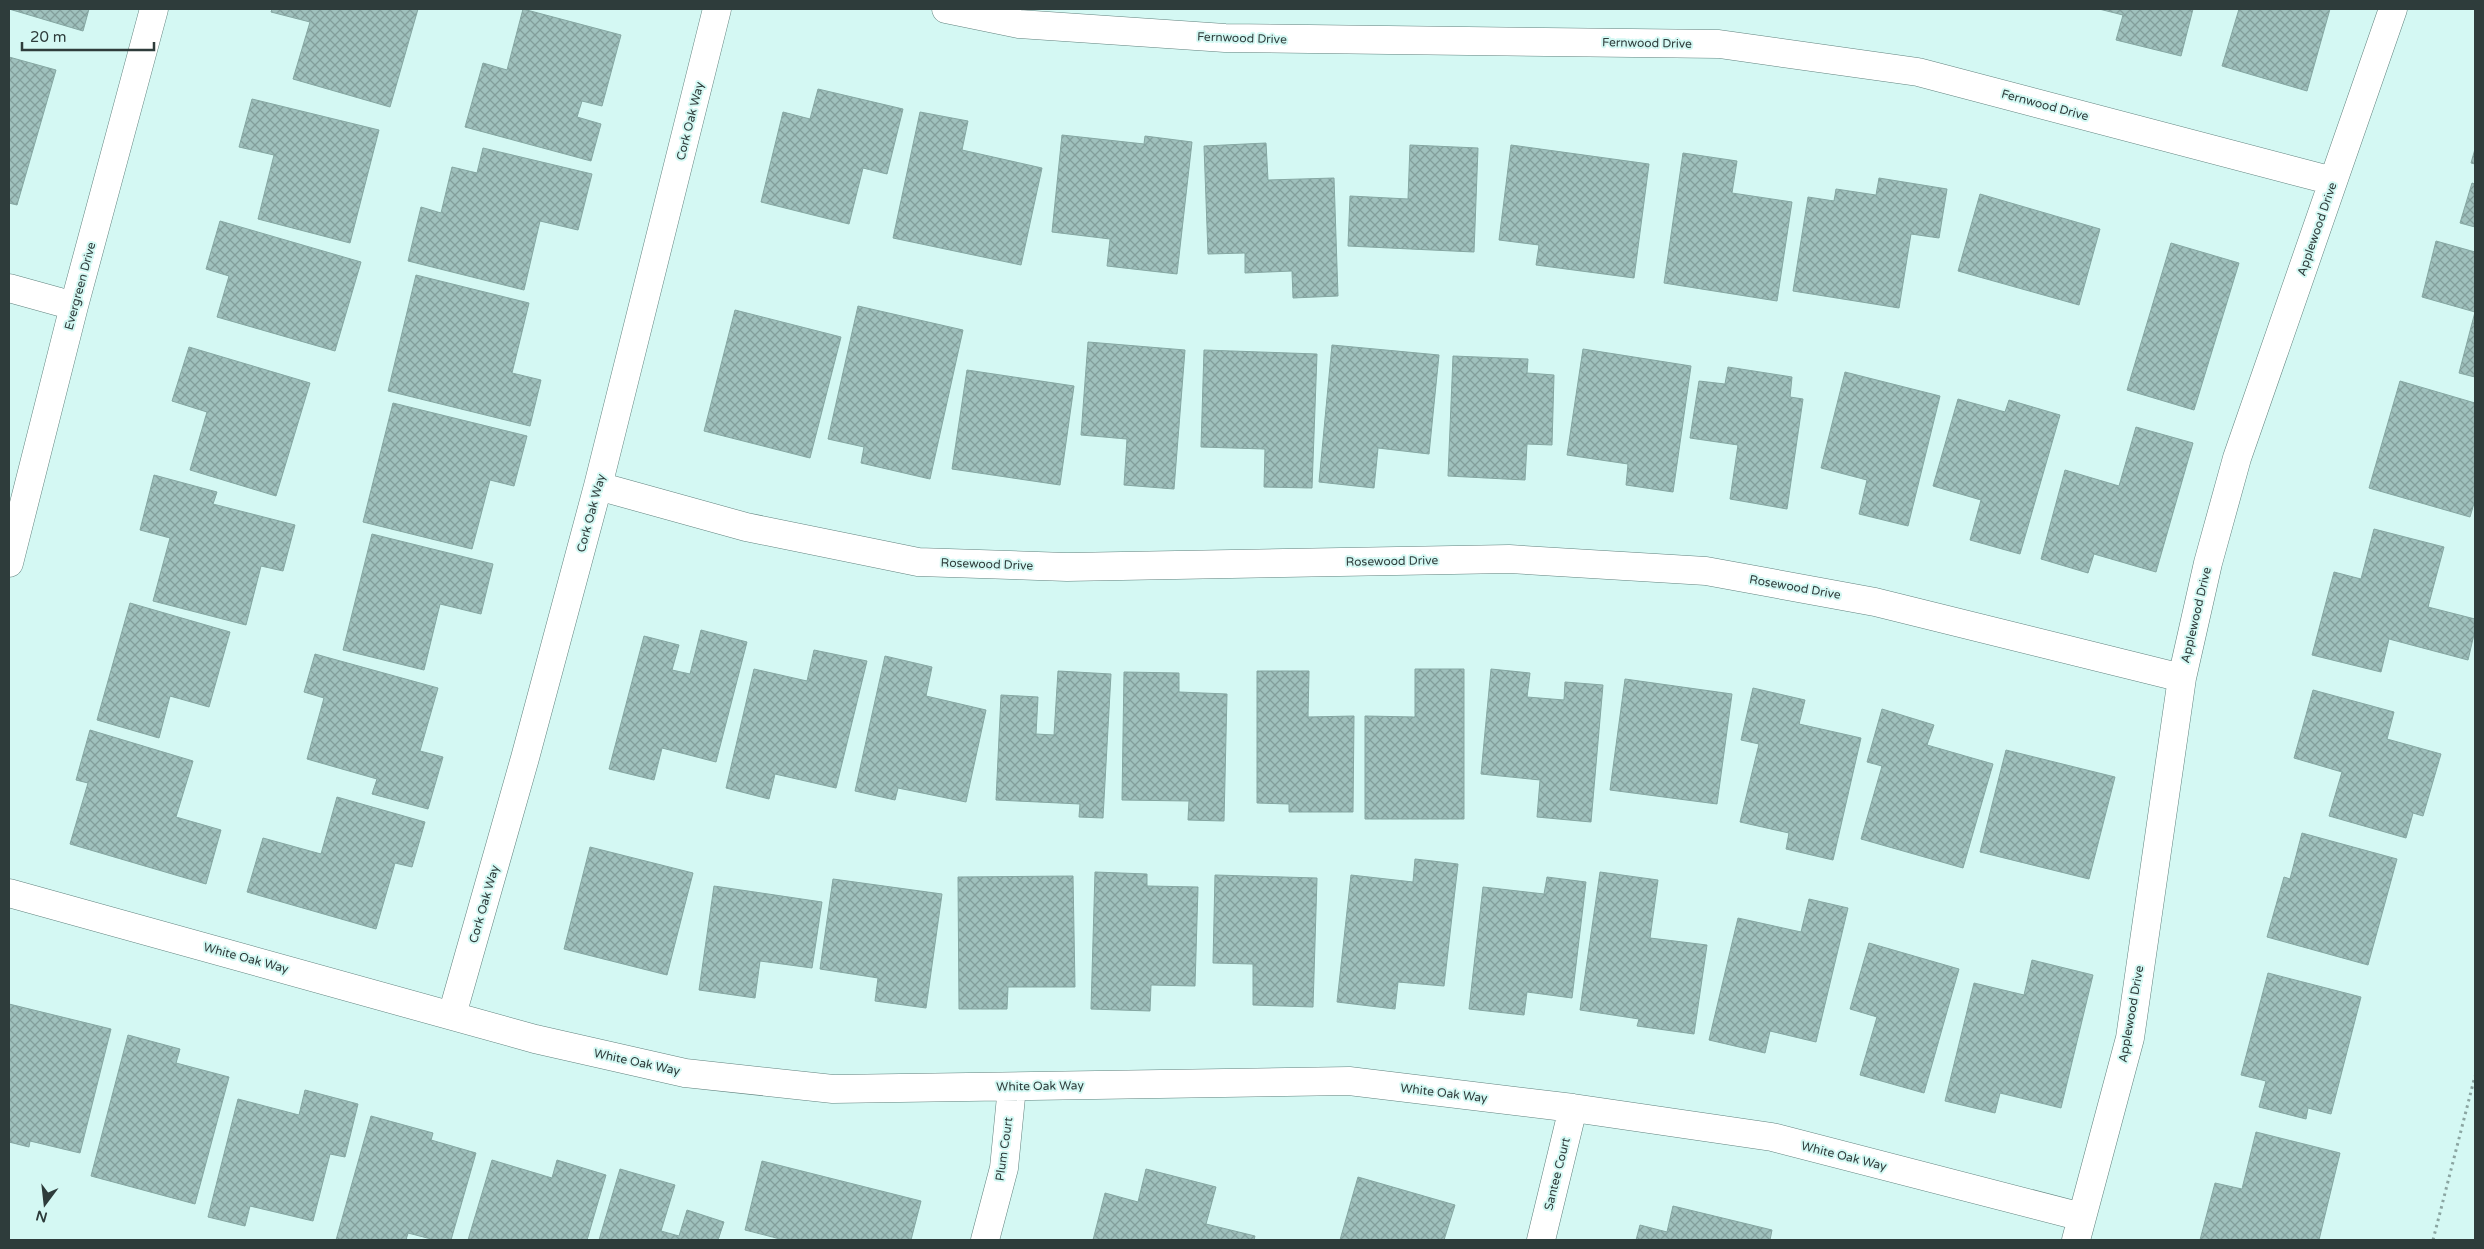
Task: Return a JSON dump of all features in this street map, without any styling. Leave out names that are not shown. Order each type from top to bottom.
[{"type":"street","name":"Evergreen Drive","points":[[9,563],[74,306],[154,9]]},
{"type":"street","name":"Cork Oak Way","points":[[452,1015],[528,748],[598,486],[717,9]]},
{"type":"street","name":"Fernwood Drive","points":[[946,9],[1020,24],[1224,38],[1719,44],[1918,72],[2334,181]]},
{"type":"street","name":"Applewood Drive","points":[[2079,1229],[2130,1038],[2182,678],[2208,563],[2237,458],[2393,9]]},
{"type":"street","points":[[9,288],[74,306]]},
{"type":"street","name":"Rosewood Drive","points":[[598,486],[746,527],[918,562],[1067,567],[1509,559],[1706,571],[1875,602],[2182,678]]},
{"type":"street","name":"White Oak Way","points":[[9,893],[536,1039],[686,1073],[833,1089],[1349,1081],[1573,1108],[1772,1138],[2079,1229]]},
{"type":"street","name":"Plum Court","points":[[985,1240],[1004,1168],[1012,1087]]},
{"type":"street","name":"Santee Court","points":[[1541,1240],[1573,1108]]},
{"type":"path","points":[[2433,1240],[2475,1076]]},
{"type":"building","points":[[9,9],[89,9],[83,31]]},
{"type":"building","points":[[272,9],[418,9],[390,107],[293,79],[310,22],[271,12]]},
{"type":"building","points":[[523,9],[621,35],[602,106],[582,101],[577,117],[601,124],[591,161],[465,127],[483,63],[507,70]]},
{"type":"building","points":[[2099,9],[2193,9],[2181,56],[2116,40],[2123,15]]},
{"type":"building","points":[[2239,9],[2330,9],[2307,91],[2222,66]]},
{"type":"building","points":[[9,57],[56,70],[17,205],[9,203]]},
{"type":"building","points":[[818,89],[903,109],[887,174],[863,168],[849,224],[761,202],[783,112],[810,119]]},
{"type":"building","points":[[252,99],[379,130],[350,243],[258,219],[274,155],[239,147]]},
{"type":"building","points":[[920,112],[968,121],[962,150],[1042,168],[1021,265],[893,238]]},
{"type":"building","points":[[1062,135],[1144,144],[1145,136],[1192,142],[1177,274],[1107,266],[1110,239],[1052,232]]},
{"type":"building","points":[[1266,143],[1268,180],[1334,178],[1338,296],[1293,298],[1292,271],[1245,273],[1245,253],[1208,254],[1204,146]]},
{"type":"building","points":[[1410,145],[1478,148],[1474,252],[1348,246],[1350,196],[1408,199]]},
{"type":"building","points":[[1511,145],[1649,164],[1634,278],[1536,265],[1539,245],[1499,240]]},
{"type":"building","points":[[483,148],[592,174],[578,230],[540,221],[524,290],[408,261],[421,207],[441,213],[452,167],[477,173]]},
{"type":"building","points":[[2475,149],[2475,164],[2471,163]]},
{"type":"building","points":[[1683,153],[1737,161],[1732,193],[1792,202],[1777,301],[1664,283]]},
{"type":"building","points":[[1879,178],[1947,189],[1939,238],[1911,234],[1899,308],[1793,291],[1808,197],[1834,201],[1836,189],[1876,195]]},
{"type":"building","points":[[2472,183],[2475,184],[2475,227],[2460,223]]},
{"type":"building","points":[[1980,194],[2100,229],[2079,305],[1958,271]]},
{"type":"building","points":[[220,221],[361,262],[335,351],[217,317],[229,276],[206,269]]},
{"type":"building","points":[[2436,241],[2475,252],[2475,312],[2422,297]]},
{"type":"building","points":[[2171,243],[2239,263],[2194,410],[2127,390]]},
{"type":"building","points":[[416,275],[529,303],[512,373],[541,380],[530,426],[388,391]]},
{"type":"building","points":[[858,306],[963,330],[930,479],[861,463],[864,447],[828,439]]},
{"type":"building","points":[[735,310],[841,337],[810,458],[704,431]]},
{"type":"building","points":[[2475,312],[2475,377],[2459,373]]},
{"type":"building","points":[[1088,342],[1185,350],[1174,489],[1124,485],[1127,439],[1081,435]]},
{"type":"building","points":[[1332,345],[1439,355],[1429,454],[1378,448],[1374,488],[1319,482]]},
{"type":"building","points":[[189,347],[310,383],[276,496],[190,470],[207,412],[172,401]]},
{"type":"building","points":[[1583,349],[1691,366],[1673,492],[1626,485],[1628,464],[1567,455]]},
{"type":"building","points":[[1204,350],[1317,354],[1312,488],[1264,487],[1265,449],[1201,447]]},
{"type":"building","points":[[1453,356],[1528,359],[1527,373],[1554,375],[1552,445],[1527,444],[1525,480],[1448,476]]},
{"type":"building","points":[[1728,367],[1792,377],[1790,397],[1803,399],[1787,509],[1730,499],[1738,445],[1690,438],[1699,381],[1725,384]]},
{"type":"building","points":[[967,370],[1074,386],[1060,485],[952,469]]},
{"type":"building","points":[[1845,372],[1940,396],[1908,526],[1859,514],[1867,480],[1821,468]]},
{"type":"building","points":[[2400,381],[2475,403],[2475,500],[2470,517],[2369,488]]},
{"type":"building","points":[[1958,399],[2005,412],[2009,400],[2060,415],[2020,554],[1970,540],[1981,500],[1933,486]]},
{"type":"building","points":[[393,403],[527,436],[514,486],[490,480],[472,549],[363,522]]},
{"type":"building","points":[[2136,427],[2193,443],[2156,572],[2094,554],[2088,573],[2041,559],[2065,470],[2119,486]]},
{"type":"building","points":[[154,475],[217,492],[213,504],[295,525],[283,571],[261,566],[246,625],[153,601],[170,538],[140,530]]},
{"type":"building","points":[[2374,529],[2444,547],[2428,607],[2475,619],[2475,630],[2468,660],[2389,639],[2381,672],[2312,655],[2334,572],[2361,579]]},
{"type":"building","points":[[372,534],[493,564],[481,614],[440,604],[424,670],[343,650]]},
{"type":"building","points":[[130,603],[230,632],[209,707],[170,696],[159,738],[97,720]]},
{"type":"building","points":[[701,630],[747,642],[716,762],[662,748],[654,780],[609,769],[644,636],[679,645],[672,670],[690,674]]},
{"type":"building","points":[[814,650],[867,661],[836,788],[775,774],[769,799],[726,788],[754,669],[807,681]]},
{"type":"building","points":[[315,654],[438,688],[420,751],[443,757],[428,809],[372,794],[377,779],[307,759],[324,698],[304,692]]},
{"type":"building","points":[[885,656],[932,667],[926,696],[986,710],[966,802],[898,788],[895,800],[855,791]]},
{"type":"building","points":[[1415,669],[1464,669],[1464,819],[1365,819],[1365,716],[1415,717]]},
{"type":"building","points":[[1491,669],[1530,673],[1527,697],[1564,700],[1565,682],[1603,685],[1591,822],[1537,817],[1540,780],[1481,774]]},
{"type":"building","points":[[1058,671],[1111,674],[1103,818],[1079,817],[1080,804],[996,800],[1001,695],[1038,697],[1036,734],[1054,735]]},
{"type":"building","points":[[1257,671],[1309,671],[1308,717],[1354,716],[1353,812],[1289,812],[1289,804],[1257,803]]},
{"type":"building","points":[[1124,672],[1179,673],[1179,692],[1227,694],[1224,821],[1188,820],[1189,801],[1122,800]]},
{"type":"building","points":[[1625,679],[1732,694],[1717,804],[1610,790]]},
{"type":"building","points":[[1753,688],[1805,700],[1799,724],[1861,738],[1833,860],[1786,849],[1789,833],[1740,822],[1759,744],[1741,740]]},
{"type":"building","points":[[2313,690],[2394,712],[2387,739],[2441,754],[2423,816],[2413,813],[2406,838],[2329,816],[2342,772],[2294,758]]},
{"type":"building","points":[[1882,709],[1934,725],[1927,745],[1993,764],[1963,868],[1861,839],[1882,766],[1867,762]]},
{"type":"building","points":[[90,730],[193,761],[176,817],[221,830],[206,884],[70,844],[88,783],[76,780]]},
{"type":"building","points":[[2006,750],[2115,777],[2089,879],[1980,852]]},
{"type":"building","points":[[337,797],[425,822],[412,867],[395,863],[376,929],[247,892],[263,838],[321,854]]},
{"type":"building","points":[[2302,833],[2397,859],[2368,965],[2267,937],[2284,877],[2290,879]]},
{"type":"building","points":[[590,847],[693,873],[667,975],[564,949]]},
{"type":"building","points":[[1415,859],[1458,864],[1444,986],[1398,982],[1395,1009],[1337,1002],[1351,875],[1413,882]]},
{"type":"building","points":[[1095,872],[1147,874],[1147,886],[1198,887],[1195,986],[1151,985],[1150,1011],[1091,1009]]},
{"type":"building","points":[[1600,872],[1658,880],[1650,938],[1707,945],[1694,1034],[1637,1026],[1639,1019],[1580,1010]]},
{"type":"building","points":[[1215,875],[1317,878],[1313,1007],[1253,1005],[1253,964],[1213,963]]},
{"type":"building","points":[[1073,876],[1075,987],[1008,987],[1007,1009],[959,1009],[958,877]]},
{"type":"building","points":[[1547,877],[1586,882],[1572,998],[1527,992],[1524,1015],[1469,1009],[1483,887],[1544,894]]},
{"type":"building","points":[[833,879],[942,894],[926,1008],[875,1001],[878,978],[820,969]]},
{"type":"building","points":[[714,886],[822,902],[812,968],[760,961],[755,998],[699,990]]},
{"type":"building","points":[[1809,899],[1848,908],[1816,1042],[1770,1031],[1765,1053],[1709,1040],[1738,918],[1801,932]]},
{"type":"building","points":[[1869,943],[1959,969],[1924,1093],[1860,1075],[1877,1017],[1850,1009]]},
{"type":"building","points":[[2032,960],[2093,975],[2061,1108],[2000,1093],[1995,1113],[1945,1101],[1974,983],[2024,995]]},
{"type":"building","points":[[2268,973],[2361,997],[2331,1114],[2308,1108],[2306,1119],[2259,1107],[2266,1081],[2241,1075]]},
{"type":"building","points":[[9,1004],[111,1029],[80,1153],[30,1141],[29,1147],[9,1142]]},
{"type":"building","points":[[128,1035],[180,1049],[176,1063],[229,1077],[195,1204],[91,1176]]},
{"type":"building","points":[[305,1090],[358,1104],[345,1157],[330,1154],[313,1221],[250,1206],[245,1226],[208,1217],[238,1099],[299,1115]]},
{"type":"building","points":[[371,1116],[433,1133],[431,1140],[476,1153],[451,1240],[435,1240],[408,1233],[406,1240],[336,1240]]},
{"type":"building","points":[[2256,1132],[2340,1153],[2319,1240],[2200,1240],[2215,1183],[2242,1189]]},
{"type":"building","points":[[492,1160],[552,1178],[557,1160],[606,1175],[587,1240],[468,1240]]},
{"type":"building","points":[[762,1161],[921,1201],[911,1240],[784,1240],[745,1230]]},
{"type":"building","points":[[620,1169],[675,1185],[661,1231],[679,1236],[687,1210],[724,1222],[718,1240],[599,1240]]},
{"type":"building","points":[[1146,1169],[1216,1187],[1206,1224],[1255,1236],[1254,1240],[1093,1240],[1105,1193],[1138,1202]]},
{"type":"building","points":[[1358,1177],[1455,1205],[1444,1240],[1340,1240]]},
{"type":"building","points":[[1673,1206],[1772,1230],[1770,1240],[1636,1240],[1640,1225],[1667,1232]]}]
